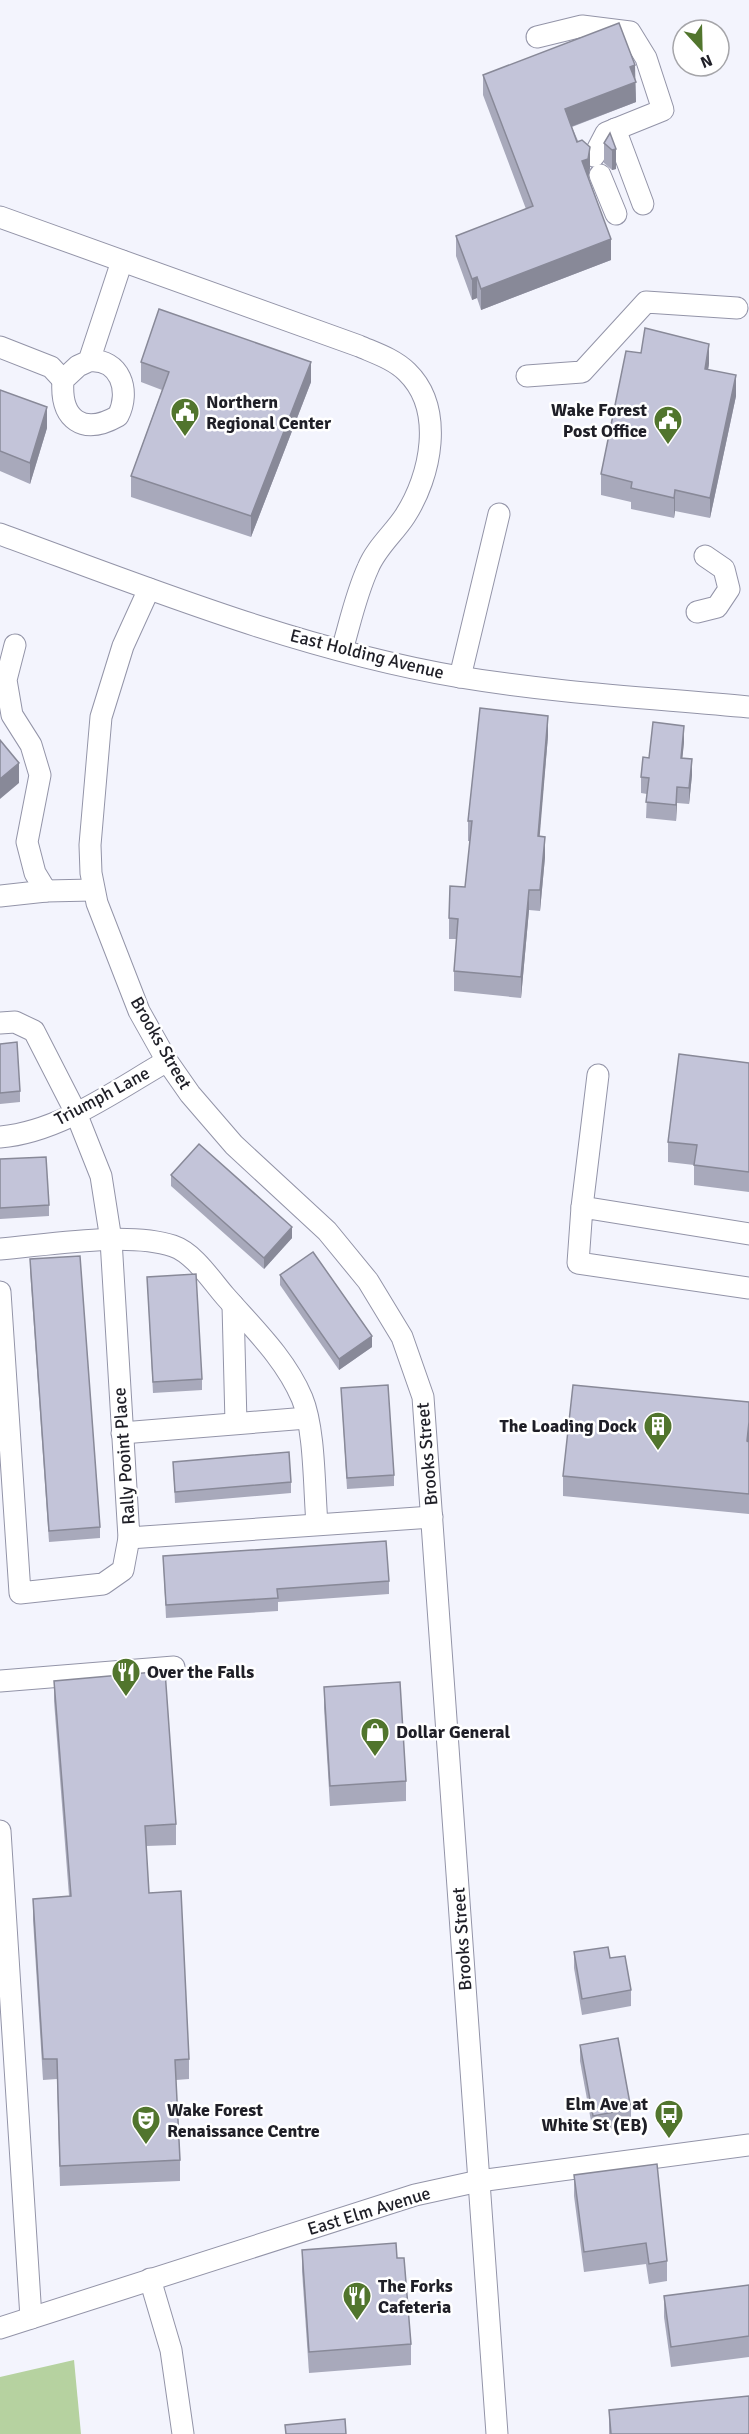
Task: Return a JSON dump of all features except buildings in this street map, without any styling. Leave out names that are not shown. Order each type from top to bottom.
[{"type":"street","points":[[537,38],[582,26],[630,32],[646,58],[663,110],[606,133],[597,165],[616,214]]},
{"type":"street","points":[[615,129],[644,204]]},
{"type":"street","points":[[0,217],[379,354],[407,372],[423,395],[429,421],[429,454],[420,486],[406,516],[368,566],[342,650]]},
{"type":"street","points":[[89,362],[122,261]]},
{"type":"street","points":[[526,376],[582,372],[646,302],[737,308]]},
{"type":"street","points":[[0,347],[51,368],[63,380],[64,405],[70,416],[80,423],[106,423],[118,416],[126,395],[123,382],[104,362],[89,362],[78,366],[63,380]]},
{"type":"street","points":[[460,677],[499,514]]},
{"type":"street","name":"East Holding Avenue","points":[[0,534],[149,589],[342,650],[460,677],[566,691],[749,707]]},
{"type":"street","points":[[698,612],[717,607],[729,589],[724,569],[705,556]]},
{"type":"street","name":"Brooks Street","points":[[149,589],[123,646],[101,717],[90,845],[93,890],[134,1000],[167,1061],[190,1094],[234,1145],[327,1231],[368,1281],[402,1337],[423,1397],[497,2434]]},
{"type":"street","points":[[15,645],[6,680],[12,715],[31,745],[40,775],[27,842],[35,873],[46,891]]},
{"type":"street","points":[[0,896],[46,891],[93,890]]},
{"type":"street","name":"Rally Pooint Place","points":[[0,1023],[15,1022],[34,1031],[76,1113],[101,1176],[111,1240],[129,1538],[432,1517]]},
{"type":"street","name":"Triumph Lane","points":[[0,1137],[45,1125],[76,1113],[167,1061]]},
{"type":"street","points":[[598,1075],[582,1207],[578,1263],[749,1288]]},
{"type":"street","points":[[582,1207],[749,1234]]},
{"type":"street","points":[[0,1249],[111,1240],[146,1241],[175,1246],[196,1263],[275,1352],[302,1398],[308,1418],[317,1524]]},
{"type":"street","points":[[0,1292],[20,1593],[103,1584],[123,1570],[129,1538]]},
{"type":"street","points":[[233,1305],[237,1423]]},
{"type":"street","points":[[122,1433],[308,1418]]},
{"type":"street","points":[[0,1681],[174,1667]]},
{"type":"street","points":[[0,1831],[31,2318]]},
{"type":"street","name":"East Elm Avenue","points":[[0,2328],[415,2195],[479,2181],[749,2145]]},
{"type":"street","points":[[150,2279],[171,2350],[183,2434]]},
{"type":"green space","points":[[74,2360],[81,2434],[0,2434],[0,2377]]},
{"type":"place","name":"Northern Regional Center","points":[[185,438]]},
{"type":"place","name":"Wake Forest Post Office","points":[[668,446]]},
{"type":"place","name":"The Loading Dock","points":[[658,1452]]},
{"type":"place","name":"Over the Falls","points":[[126,1698]]},
{"type":"place","name":"Dollar General","points":[[375,1758]]},
{"type":"place","name":"Elm Ave at White St (EB)","points":[[669,2140]]},
{"type":"place","name":"Wake Forest Renaissance Centre","points":[[146,2146]]},
{"type":"place","name":"The Forks Cafeteria","points":[[357,2322]]}]
